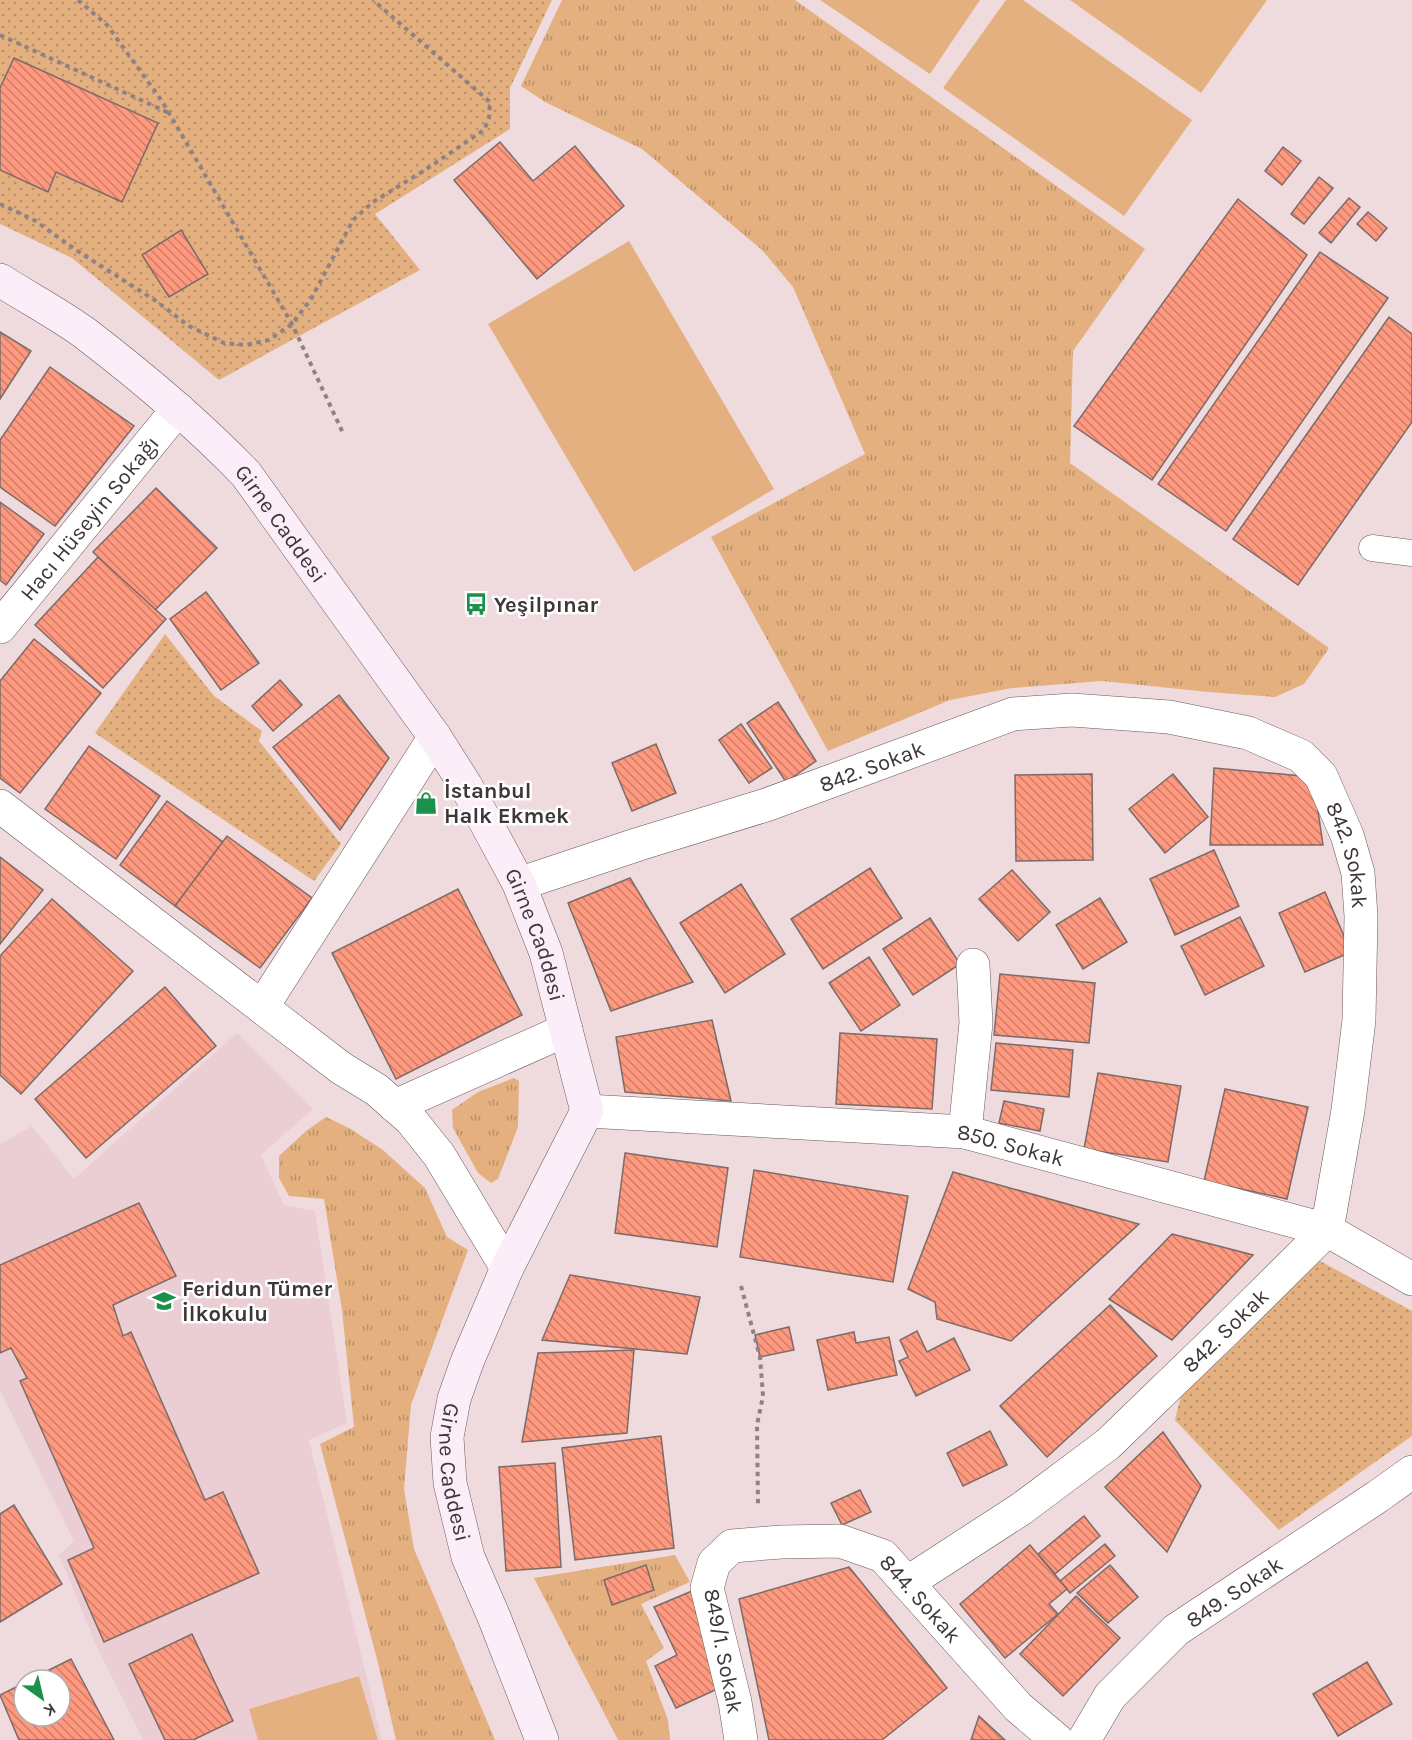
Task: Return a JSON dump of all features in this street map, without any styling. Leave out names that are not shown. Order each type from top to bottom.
[{"type":"street","name":"Girne Caddesi","points":[[0,280],[84,333],[178,409],[246,474],[435,737],[466,786],[519,884],[546,953],[587,1111],[507,1268],[467,1362],[454,1399],[447,1437],[450,1483],[468,1557],[542,1740]]},
{"type":"street","name":"Hacı Hüseyin Sokağı","points":[[0,627],[178,409]]},
{"type":"street","name":"842. Sokak","points":[[519,884],[766,805],[1013,714],[1072,710],[1169,717],[1248,734],[1301,756],[1321,776],[1347,835],[1358,873],[1361,915],[1358,1031],[1348,1110],[1327,1230],[1108,1444],[1021,1509],[907,1583]]},
{"type":"street","points":[[262,1007],[435,737]]},
{"type":"street","points":[[0,806],[341,1068],[377,1090],[411,1120],[439,1155],[507,1268]]},
{"type":"street","points":[[965,1132],[976,1023],[973,965]]},
{"type":"street","points":[[395,1106],[566,1030]]},
{"type":"street","name":"850. Sokak","points":[[587,1111],[965,1132],[1327,1230],[1412,1279]]},
{"type":"street","name":"849. Sokak","points":[[1084,1740],[1110,1696],[1176,1630],[1412,1472]]},
{"type":"street","name":"844. Sokak","points":[[714,1563],[732,1546],[758,1544],[840,1541],[883,1556],[1018,1707],[1058,1740]]},
{"type":"street","name":"849/1. Sokak","points":[[714,1563],[707,1588],[735,1701],[741,1740]]},
{"type":"lane","points":[[1372,548],[1412,553]]},
{"type":"path","points":[[78,0],[107,25],[162,101],[292,324],[343,433]]},
{"type":"path","points":[[0,204],[33,220],[156,301],[189,326],[224,343],[246,345],[269,340],[292,324],[311,298],[353,220],[372,202],[484,130],[489,118],[490,102],[373,0]]},
{"type":"path","points":[[0,35],[169,113]]},
{"type":"path","points":[[741,1286],[760,1357],[763,1396],[757,1425],[758,1544]]},
{"type":"shaded area","name":"Feridun Tümer İlkokulu","points":[[237,1033],[313,1109],[261,1155],[284,1205],[315,1211],[347,1423],[309,1440],[382,1740],[143,1740],[96,1645],[59,1555],[74,1541],[0,1390],[0,1144],[32,1126],[74,1179]]},
{"type":"green space","points":[[0,0],[552,0],[510,88],[510,129],[375,214],[420,270],[219,380],[72,258],[0,224]]},
{"type":"green space","points":[[562,0],[795,0],[1145,249],[1073,351],[1070,463],[1329,648],[1304,684],[1275,697],[1102,681],[1012,688],[950,700],[828,751],[711,537],[865,454],[793,287],[762,250],[642,149],[545,102],[521,86]]},
{"type":"green space","points":[[820,0],[980,0],[930,74]]},
{"type":"green space","points":[[1006,0],[1023,0],[1192,120],[1124,216],[943,88]]},
{"type":"green space","points":[[1070,0],[1267,0],[1201,93]]},
{"type":"green space","points":[[629,241],[774,489],[634,572],[488,324]]},
{"type":"green space","points":[[165,634],[214,696],[262,731],[259,741],[341,844],[314,881],[95,733]]},
{"type":"green space","points":[[514,1078],[519,1081],[518,1127],[498,1179],[491,1183],[478,1173],[453,1128],[452,1110],[478,1092]]},
{"type":"green space","points":[[326,1117],[349,1128],[383,1150],[425,1188],[447,1237],[468,1250],[411,1405],[404,1489],[414,1549],[495,1740],[396,1740],[320,1444],[354,1427],[342,1310],[324,1199],[289,1196],[279,1178],[279,1156],[306,1131]]},
{"type":"green space","points":[[1320,1261],[1412,1311],[1412,1436],[1279,1530],[1175,1420],[1182,1392],[1226,1346]]},
{"type":"green space","points":[[675,1555],[690,1582],[641,1604],[664,1648],[646,1661],[668,1720],[670,1740],[618,1740],[534,1578]]},
{"type":"green space","points":[[359,1676],[378,1740],[258,1740],[249,1709]]},
{"type":"building","points":[[14,58],[158,123],[122,202],[56,172],[48,192],[0,170],[0,88]]},
{"type":"building","points":[[500,142],[533,181],[575,146],[624,206],[537,279],[454,180]]},
{"type":"building","points":[[1283,147],[1301,161],[1282,185],[1265,171]]},
{"type":"building","points":[[1319,177],[1333,188],[1304,224],[1291,214]]},
{"type":"building","points":[[1349,198],[1360,207],[1331,243],[1319,233]]},
{"type":"building","points":[[1238,199],[1307,255],[1152,480],[1074,426]]},
{"type":"building","points":[[1368,212],[1387,228],[1376,241],[1357,224]]},
{"type":"building","points":[[181,230],[208,274],[169,297],[142,255]]},
{"type":"building","points":[[1320,252],[1388,298],[1226,531],[1158,484]]},
{"type":"building","points":[[1389,317],[1412,334],[1412,422],[1298,585],[1233,539]]},
{"type":"building","points":[[0,332],[31,351],[0,399]]},
{"type":"building","points":[[50,367],[134,426],[55,526],[0,487],[0,440]]},
{"type":"building","points":[[156,488],[217,548],[154,611],[93,552]]},
{"type":"building","points":[[0,502],[44,534],[6,585],[0,580]]},
{"type":"building","points":[[98,557],[166,619],[103,688],[35,625]]},
{"type":"building","points":[[206,592],[259,663],[221,690],[170,619]]},
{"type":"building","points":[[34,639],[101,693],[20,793],[0,778],[0,681]]},
{"type":"building","points":[[280,680],[302,705],[273,731],[252,706]]},
{"type":"building","points":[[339,695],[389,758],[340,830],[273,747]]},
{"type":"building","points":[[778,702],[816,761],[786,782],[747,723]]},
{"type":"building","points":[[741,724],[772,768],[749,783],[719,740]]},
{"type":"building","points":[[656,744],[676,793],[632,811],[612,763]]},
{"type":"building","points":[[89,746],[160,796],[116,859],[45,809]]},
{"type":"building","points":[[1214,768],[1313,777],[1323,845],[1210,845]]},
{"type":"building","points":[[1092,774],[1093,860],[1016,861],[1015,775]]},
{"type":"building","points":[[1173,774],[1208,817],[1165,853],[1129,809]]},
{"type":"building","points":[[167,801],[223,842],[175,906],[120,865]]},
{"type":"building","points":[[227,836],[312,898],[260,968],[175,906]]},
{"type":"building","points":[[1214,850],[1239,906],[1175,935],[1150,879]]},
{"type":"building","points":[[0,857],[43,890],[0,944]]},
{"type":"building","points":[[870,868],[902,918],[823,969],[791,919]]},
{"type":"building","points":[[1012,870],[1050,912],[1018,941],[979,899]]},
{"type":"building","points":[[630,878],[693,982],[611,1011],[568,903]]},
{"type":"building","points":[[741,884],[785,954],[725,993],[680,923]]},
{"type":"building","points":[[458,889],[522,1015],[396,1079],[332,953]]},
{"type":"building","points":[[1325,892],[1351,952],[1305,972],[1279,913]]},
{"type":"building","points":[[1100,898],[1127,942],[1083,969],[1056,925]]},
{"type":"building","points":[[52,899],[133,971],[21,1094],[0,1075],[0,956]]},
{"type":"building","points":[[1240,917],[1264,966],[1205,995],[1181,946]]},
{"type":"building","points":[[930,918],[960,964],[913,995],[883,949]]},
{"type":"building","points":[[869,957],[900,1005],[861,1031],[829,983]]},
{"type":"building","points":[[1000,974],[1095,983],[1089,1043],[994,1035]]},
{"type":"building","points":[[165,987],[216,1046],[86,1158],[35,1099]]},
{"type":"building","points":[[712,1020],[731,1101],[625,1092],[616,1037]]},
{"type":"building","points":[[840,1033],[937,1039],[932,1109],[836,1104]]},
{"type":"building","points":[[996,1043],[1073,1050],[1069,1097],[991,1090]]},
{"type":"building","points":[[1098,1073],[1181,1086],[1168,1162],[1084,1149]]},
{"type":"building","points":[[1225,1089],[1308,1107],[1287,1199],[1204,1181]]},
{"type":"building","points":[[1004,1101],[1044,1109],[1040,1131],[999,1123]]},
{"type":"building","points":[[625,1153],[728,1168],[717,1247],[615,1233]]},
{"type":"building","points":[[754,1170],[908,1196],[893,1282],[740,1257]]},
{"type":"building","points":[[953,1172],[1139,1224],[1011,1341],[937,1319],[935,1302],[908,1289]]},
{"type":"building","points":[[139,1203],[176,1276],[113,1305],[123,1336],[131,1332],[205,1500],[223,1492],[259,1573],[104,1642],[68,1560],[94,1548],[20,1381],[27,1378],[11,1348],[0,1353],[0,1265]]},
{"type":"building","points":[[1172,1234],[1253,1255],[1172,1340],[1109,1299]]},
{"type":"building","points":[[570,1275],[700,1297],[687,1354],[542,1340]]},
{"type":"building","points":[[1110,1305],[1157,1356],[1047,1457],[1000,1406]]},
{"type":"building","points":[[789,1327],[794,1350],[760,1357],[755,1335]]},
{"type":"building","points":[[917,1331],[927,1352],[954,1338],[970,1370],[916,1396],[899,1361],[908,1357],[900,1340]]},
{"type":"building","points":[[854,1332],[856,1343],[889,1337],[897,1375],[828,1390],[817,1340]]},
{"type":"building","points":[[634,1350],[627,1433],[522,1442],[538,1353]]},
{"type":"building","points":[[990,1431],[1007,1465],[963,1486],[947,1453]]},
{"type":"building","points":[[1163,1432],[1201,1486],[1167,1552],[1105,1487]]},
{"type":"building","points":[[661,1436],[674,1548],[575,1560],[562,1448]]},
{"type":"building","points":[[555,1463],[561,1567],[506,1571],[499,1467]]},
{"type":"building","points":[[860,1490],[871,1512],[842,1525],[831,1503]]},
{"type":"building","points":[[14,1505],[62,1584],[0,1622],[0,1514]]},
{"type":"building","points":[[1084,1516],[1100,1536],[1055,1574],[1038,1554]]},
{"type":"building","points":[[1105,1544],[1115,1556],[1070,1593],[1060,1581]]},
{"type":"building","points":[[1030,1545],[1067,1589],[1049,1604],[1058,1614],[1005,1658],[960,1604]]},
{"type":"building","points":[[646,1565],[654,1590],[612,1605],[604,1580]]},
{"type":"building","points":[[1110,1565],[1138,1597],[1108,1623],[1077,1593]]},
{"type":"building","points":[[849,1567],[947,1688],[882,1740],[769,1740],[739,1599]]},
{"type":"building","points":[[692,1591],[726,1685],[676,1708],[655,1666],[677,1655],[654,1607]]},
{"type":"building","points":[[1076,1596],[1120,1638],[1063,1696],[1020,1654]]},
{"type":"building","points":[[192,1634],[233,1721],[193,1740],[165,1740],[129,1664]]},
{"type":"building","points":[[71,1659],[114,1740],[19,1740],[14,1728],[72,1728],[72,1668],[53,1668]]},
{"type":"building","points":[[1367,1662],[1392,1704],[1338,1736],[1313,1694]]},
{"type":"building","points":[[12,1689],[12,1723],[0,1695]]},
{"type":"building","points":[[979,1716],[1005,1740],[971,1740]]},
{"type":"place","name":"Yeşilpınar","points":[[476,604]]},
{"type":"place","name":"İstanbul Halk Ekmek","points":[[426,803]]},
{"type":"place","name":"Feridun Tümer İlkokulu","points":[[164,1301]]}]
